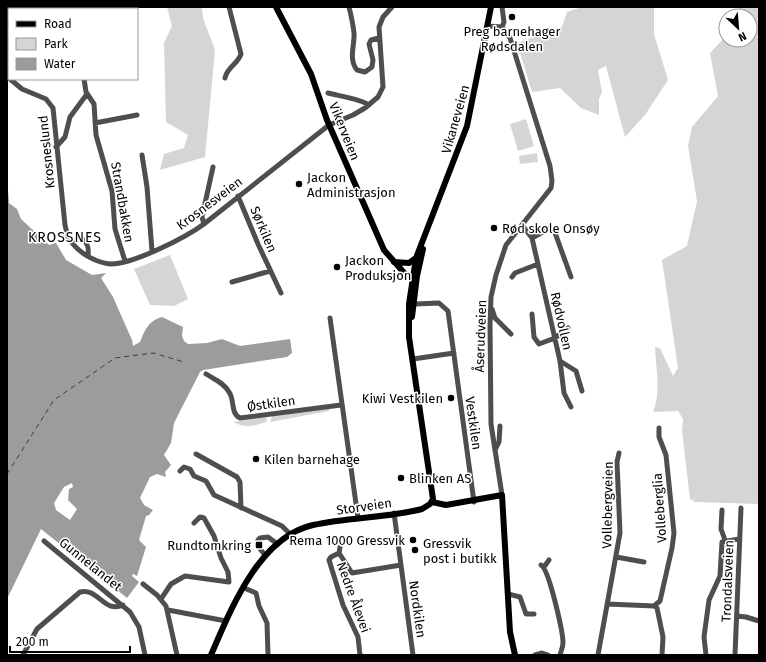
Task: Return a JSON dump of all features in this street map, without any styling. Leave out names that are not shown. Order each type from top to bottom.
[{"type":"main road","name":"Vikerveien","points":[[276,7],[311,74],[329,124],[384,250],[394,262],[414,275]]},
{"type":"main road","name":"Vikaneveien","points":[[414,275],[416,258],[467,126],[491,7]]},
{"type":"main road","name":"Vikaneveien","points":[[414,275],[426,234]]},
{"type":"main road","points":[[394,262],[409,263],[416,258]]},
{"type":"main road","points":[[414,275],[412,349],[432,485],[432,502],[446,505],[474,502],[502,495],[510,632],[515,655]]},
{"type":"main road","name":"Storveien","points":[[211,655],[226,621],[244,588],[265,555],[276,543],[290,534],[311,526],[422,509],[432,502]]},
{"type":"street","points":[[225,78],[227,70],[239,59],[242,54],[229,7]]},
{"type":"street","points":[[349,7],[354,34],[352,45],[353,60],[356,68],[360,72],[365,72],[372,67],[373,60],[369,44],[371,40],[379,38],[380,21],[392,7]]},
{"type":"street","points":[[487,26],[502,27],[504,22],[502,7]]},
{"type":"street","name":"Åserudveien","points":[[502,27],[508,34],[513,44],[551,176],[551,188],[504,250],[496,275],[491,306],[490,401],[495,450],[502,495]]},
{"type":"street","name":"Krosnesveien","points":[[73,244],[81,252],[88,256],[109,264],[124,261],[152,251],[182,238],[204,224],[329,124],[353,116],[379,96],[382,87],[379,38]]},
{"type":"street","name":"Krosneslund","points":[[10,80],[22,89],[41,96],[50,103],[55,117],[56,147],[65,225],[68,238],[73,244]]},
{"type":"street","name":"Strandbakken","points":[[84,80],[87,94],[94,104],[97,140],[112,191],[115,229],[124,261]]},
{"type":"street","points":[[328,93],[348,99],[361,100],[369,105]]},
{"type":"street","points":[[56,147],[65,137],[70,117],[87,94]]},
{"type":"street","points":[[96,123],[137,115]]},
{"type":"street","points":[[142,156],[147,187],[152,251]]},
{"type":"street","points":[[204,224],[202,217],[213,167]]},
{"type":"street","name":"Sørkilen","points":[[238,196],[281,293]]},
{"type":"street","name":"Rødvollen","points":[[522,225],[532,238],[560,361],[564,393],[571,407]]},
{"type":"street","name":"Rødvollen","points":[[532,238],[550,228],[554,230],[571,277]]},
{"type":"street","points":[[73,244],[78,239],[81,238],[84,240],[88,246],[88,256]]},
{"type":"street","points":[[512,277],[515,273],[538,264]]},
{"type":"street","name":"Sørkilen","points":[[232,282],[270,271]]},
{"type":"street","name":"Vestkilen","points":[[415,304],[439,303],[446,308],[449,316],[474,502]]},
{"type":"street","points":[[491,306],[494,316],[511,334]]},
{"type":"street","points":[[532,314],[534,337],[537,343],[541,344],[555,338],[568,328]]},
{"type":"street","points":[[330,318],[358,518]]},
{"type":"street","points":[[413,359],[454,352]]},
{"type":"street","points":[[560,361],[576,371],[582,391]]},
{"type":"street","name":"Østkilen","points":[[206,374],[223,385],[230,392],[235,414],[240,418],[341,405]]},
{"type":"street","points":[[495,450],[499,442],[500,426]]},
{"type":"street","name":"Volleberglia","points":[[656,608],[660,601],[674,533],[666,455],[659,437],[659,428]]},
{"type":"street","name":"Vollebergveien","points":[[598,655],[620,533],[617,462],[619,453]]},
{"type":"street","points":[[196,454],[237,477],[240,482],[241,508]]},
{"type":"street","points":[[180,471],[184,467],[190,469],[196,477],[206,481],[214,495],[282,526],[290,534]]},
{"type":"street","name":"Trondalsveien","points":[[735,655],[741,508]]},
{"type":"street","points":[[722,510],[721,529],[725,540]]},
{"type":"street","name":"Nordkilen","points":[[394,513],[413,655]]},
{"type":"street","points":[[161,599],[171,584],[185,576],[229,582],[229,576],[214,536],[204,518],[200,517],[194,523]]},
{"type":"street","points":[[265,555],[260,549],[258,540],[260,538],[268,537],[276,543]]},
{"type":"street","points":[[706,655],[704,637],[709,600],[720,576],[722,542],[725,540],[739,539]]},
{"type":"street","name":"Gunnelandet","points":[[44,541],[124,605],[139,627],[145,655]]},
{"type":"street","name":"Nordkilen","points":[[340,550],[352,573],[401,565]]},
{"type":"street","name":"Nedre Ålevei","points":[[340,550],[329,560],[343,605],[358,637],[360,655]]},
{"type":"street","name":"Vollebergveien","points":[[616,557],[644,562]]},
{"type":"street","points":[[549,560],[542,566],[553,592],[562,638],[560,655]]},
{"type":"street","points":[[143,584],[161,599],[168,610],[177,655]]},
{"type":"street","points":[[244,588],[256,593],[259,606],[265,615],[267,623],[268,655]]},
{"type":"street","name":"Gunnelandet","points":[[22,655],[40,626],[80,592],[92,592],[107,605],[112,607],[124,605]]},
{"type":"street","points":[[508,594],[520,598],[526,614],[534,614]]},
{"type":"street","points":[[608,604],[656,608],[663,637],[662,655]]},
{"type":"street","points":[[168,610],[226,621]]},
{"type":"street","points":[[737,616],[759,621]]},
{"type":"street","points":[[535,655],[542,653],[548,655]]},
{"type":"green space","points":[[167,7],[202,7],[203,18],[215,50],[205,157],[160,170],[164,154],[184,148],[188,135],[166,122],[164,43],[172,26]]},
{"type":"green space","points":[[582,7],[654,7],[654,34],[668,80],[645,115],[625,137],[606,66],[598,70],[602,92],[599,99],[599,115],[581,108],[560,88],[532,92],[517,43],[562,27],[567,12]]},
{"type":"green space","points":[[759,7],[759,504],[695,502],[690,499],[682,431],[683,419],[678,411],[653,412],[657,397],[655,347],[660,348],[673,376],[678,368],[662,260],[687,246],[697,201],[688,146],[692,127],[718,96],[710,53],[718,44],[718,48],[758,48],[758,8],[739,8]]},
{"type":"green space","points":[[526,119],[534,146],[518,151],[510,124]]},
{"type":"green space","points":[[537,153],[538,162],[520,164],[519,156]]},
{"type":"green space","points":[[170,255],[188,299],[174,306],[150,305],[134,269]]},
{"type":"green space","points":[[330,408],[329,411],[270,422],[272,416]]},
{"type":"green space","points":[[266,417],[267,422],[254,426],[243,426],[233,422]]},
{"type":"water","points":[[7,175],[9,203],[17,209],[21,219],[49,245],[56,243],[66,260],[92,275],[106,273],[101,278],[113,297],[132,340],[133,346],[140,342],[145,330],[153,321],[162,317],[183,327],[182,336],[184,341],[188,344],[207,343],[222,339],[240,346],[290,339],[292,353],[287,357],[203,370],[200,372],[174,423],[171,443],[164,455],[171,465],[165,472],[166,477],[157,474],[150,477],[140,498],[144,505],[153,510],[146,516],[139,540],[146,547],[137,576],[133,574],[132,576],[139,582],[127,598],[41,529],[7,599]],"holes":[[[72,483],[73,487],[69,489],[68,500],[77,509],[70,520],[56,510],[54,503],[64,487]]]},
{"type":"ferry route","points":[[7,474],[54,400],[115,358],[153,353],[184,362]]},
{"type":"place","name":"Preg barnehager Rødsdalen","points":[[512,17]]},
{"type":"place","name":"Jackon Administrasjon","points":[[299,184]]},
{"type":"place","name":"Rød skole Onsøy","points":[[494,228]]},
{"type":"place","name":"Jackon Produksjon","points":[[337,267]]},
{"type":"place","name":"Kiwi Vestkilen","points":[[451,398]]},
{"type":"place","name":"Kilen barnehage","points":[[256,459]]},
{"type":"place","name":"Blinken AS","points":[[401,478]]},
{"type":"place","name":"Rema 1000 Gressvik","points":[[413,540]]},
{"type":"place","name":"Rundtomkring","points":[[259,545]]},
{"type":"place","name":"Gressvik post i butikk","points":[[415,550]]},
{"type":"district","name":"KROSSNES","points":[[65,237]]}]
